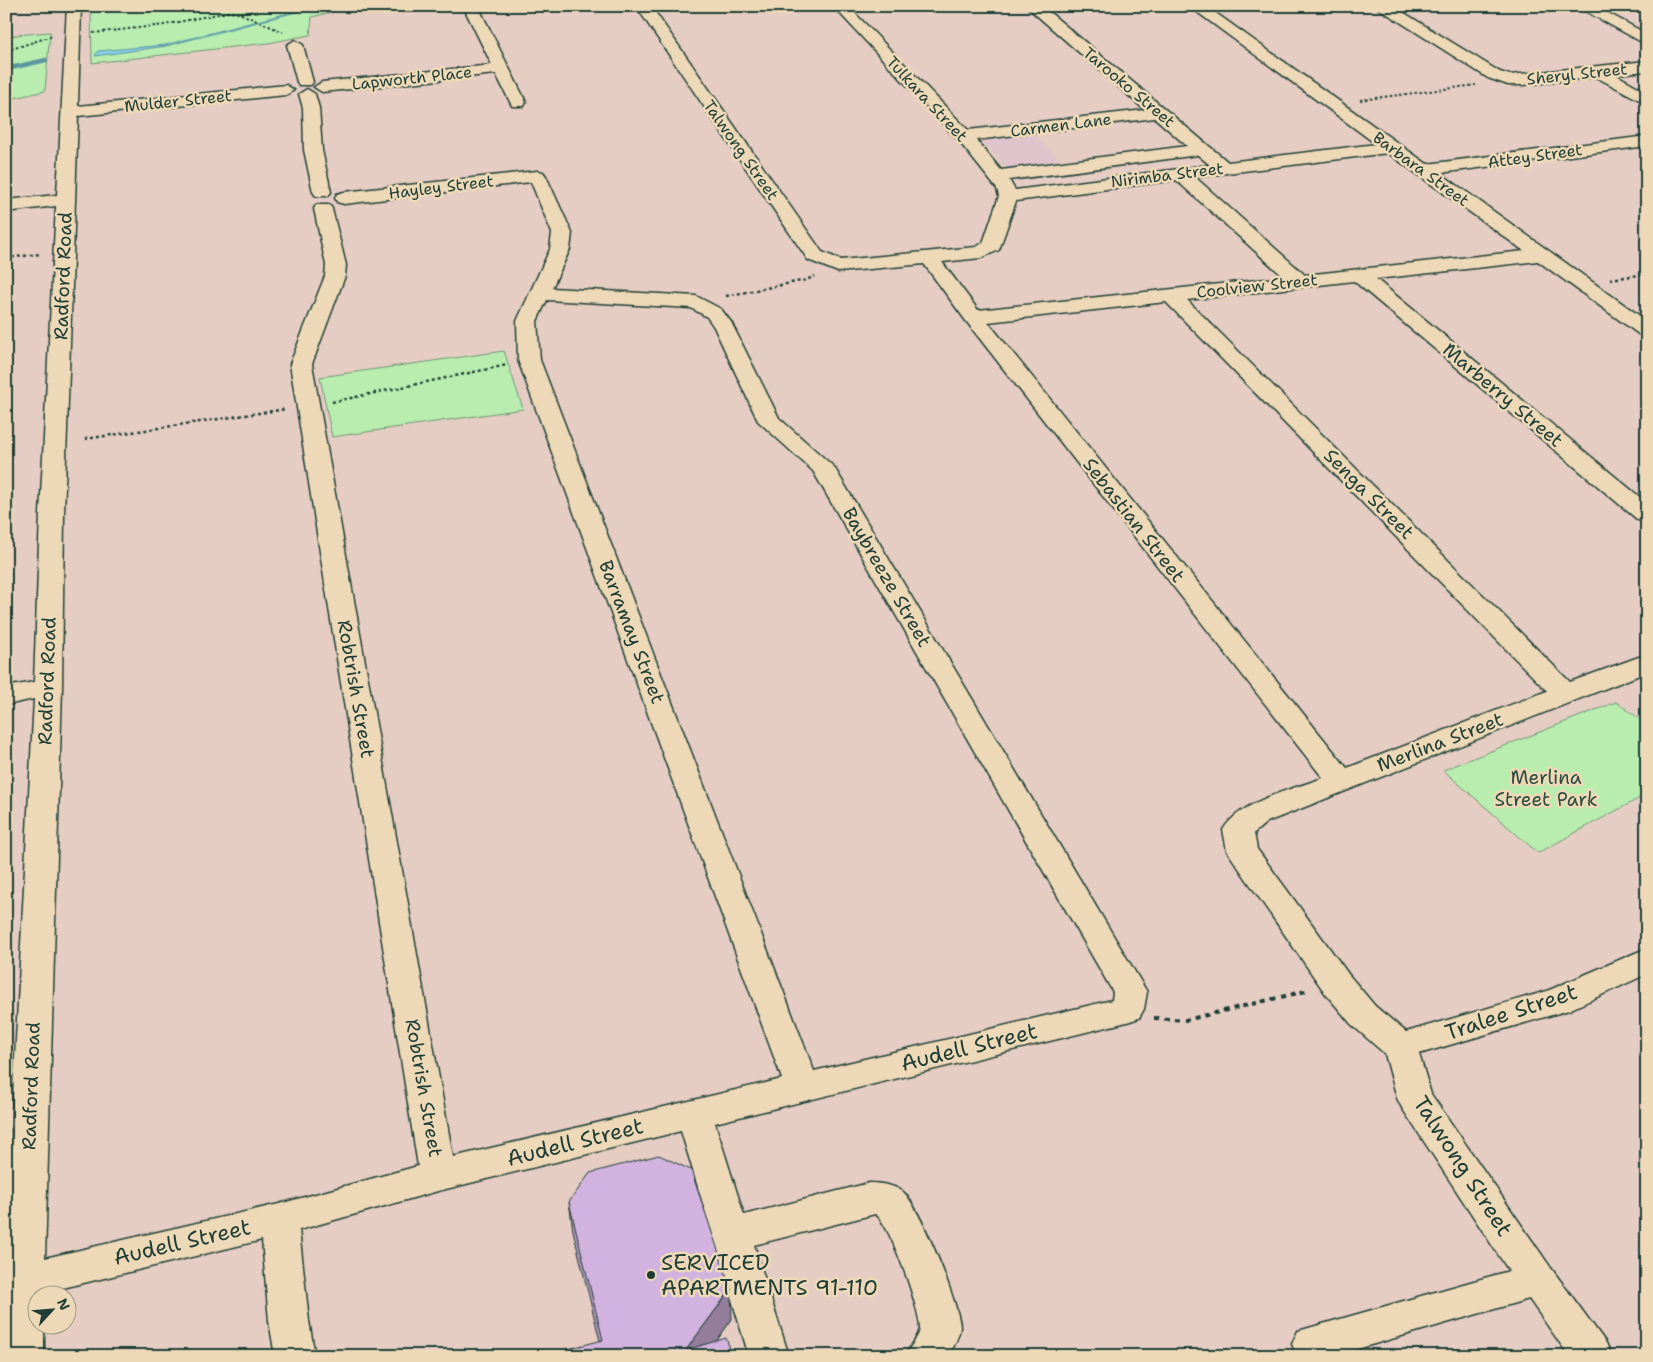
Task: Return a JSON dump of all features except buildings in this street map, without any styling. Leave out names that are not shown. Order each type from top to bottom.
[{"type":"street","name":"Radford Road","points":[[24,1356],[24,1280],[48,688],[52,514],[74,6]]},
{"type":"street","name":"Lapworth Place","points":[[470,6],[518,102]]},
{"type":"street","name":"Talwong Street","points":[[643,6],[815,256],[848,266]]},
{"type":"street","name":"Tulkara Street","points":[[840,6],[964,136],[998,176],[1006,188],[1008,196]]},
{"type":"street","name":"Tarooko Street","points":[[1033,6],[1224,168]]},
{"type":"street","name":"Barbara Street","points":[[1196,6],[1647,331]]},
{"type":"street","points":[[1382,6],[1494,75],[1508,80]]},
{"type":"street","points":[[1583,6],[1647,40]]},
{"type":"street","name":"Robtrish Street","points":[[311,38],[288,44],[311,88],[313,150],[319,201],[336,265],[335,276],[301,364],[438,1176]]},
{"type":"street","name":"Sheryl Street","points":[[1508,80],[1524,80],[1647,66]]},
{"type":"street","name":"Lapworth Place","points":[[286,90],[294,94],[311,88],[501,69]]},
{"type":"street","points":[[1599,72],[1647,99]]},
{"type":"street","name":"Mulder Street","points":[[70,112],[286,90]]},
{"type":"street","name":"Carmen Lane","points":[[964,136],[1159,113]]},
{"type":"street","name":"Attey Street","points":[[1424,170],[1644,144]]},
{"type":"street","name":"Nirimba Street","points":[[1008,196],[1390,147]]},
{"type":"street","name":"Nirimba Street","points":[[998,176],[1202,149]]},
{"type":"street","points":[[1180,174],[1300,281]]},
{"type":"street","name":"Hayley Street","points":[[319,201],[537,176]]},
{"type":"street","name":"Barramay Street","points":[[537,176],[562,233],[560,249],[527,321],[529,360],[803,1087]]},
{"type":"street","points":[[848,266],[981,252],[992,246],[1008,196]]},
{"type":"street","points":[[6,206],[66,199]]},
{"type":"street","name":"Coolview Street","points":[[973,318],[1541,255]]},
{"type":"street","name":"Sebastian Street","points":[[929,258],[973,318],[1340,780]]},
{"type":"street","name":"Marberry Street","points":[[1359,275],[1647,515]]},
{"type":"street","points":[[539,292],[696,302]]},
{"type":"street","name":"Senga Street","points":[[1172,296],[1565,693]]},
{"type":"street","name":"Baybreeze Street","points":[[696,302],[714,313],[724,326],[769,421],[822,467],[1130,992],[1137,1012]]},
{"type":"street","name":"Merlina Street","points":[[1337,984],[1242,850],[1238,830],[1256,815],[1340,780],[1647,662]]},
{"type":"street","points":[[6,696],[48,688]]},
{"type":"street","name":"Tralee Street","points":[[1400,1047],[1557,1001],[1647,960]]},
{"type":"street","points":[[1337,984],[1363,1015],[1400,1047]]},
{"type":"street","name":"Audell Street","points":[[24,1280],[279,1220],[438,1176],[803,1087],[1137,1012]]},
{"type":"street","name":"Talwong Street","points":[[1400,1047],[1415,1098],[1537,1280],[1592,1356]]},
{"type":"street","points":[[694,1114],[769,1356]]},
{"type":"street","points":[[731,1236],[869,1199],[880,1199],[890,1202],[901,1218],[936,1306],[940,1321],[937,1342],[925,1356]]},
{"type":"street","points":[[279,1220],[288,1321],[295,1356]]},
{"type":"street","points":[[1312,1344],[1537,1280]]},
{"type":"path","points":[[87,33],[164,26],[214,12],[239,13],[269,6]]},
{"type":"path","points":[[239,13],[268,25]]},
{"type":"path","points":[[6,50],[30,45],[34,40],[60,36]]},
{"type":"path","points":[[1331,104],[1508,80]]},
{"type":"path","points":[[6,258],[41,254]]},
{"type":"path","points":[[696,302],[806,280],[848,266]]},
{"type":"path","points":[[327,403],[529,360]]},
{"type":"path","points":[[85,439],[294,408]]},
{"type":"path","points":[[1137,1012],[1186,1020],[1337,984]]},
{"type":"shaded area","points":[[1030,131],[1062,162],[1008,169],[978,137]]},
{"type":"green space","points":[[119,6],[355,6],[312,17],[310,35],[268,43],[92,63],[91,9]]},
{"type":"green space","points":[[50,32],[45,91],[6,100],[6,36]]},
{"type":"green space","points":[[504,351],[523,409],[332,437],[320,377]]},
{"type":"green space","name":"Merlina Street Park","points":[[1616,702],[1647,724],[1647,794],[1538,853],[1443,770]]},
{"type":"water","points":[[319,6],[166,46],[95,56],[98,51],[165,45]]},
{"type":"waterway","points":[[6,69],[46,60]]},
{"type":"place","name":"SERVICED APARTMENTS 91-110","points":[[651,1275]]}]
